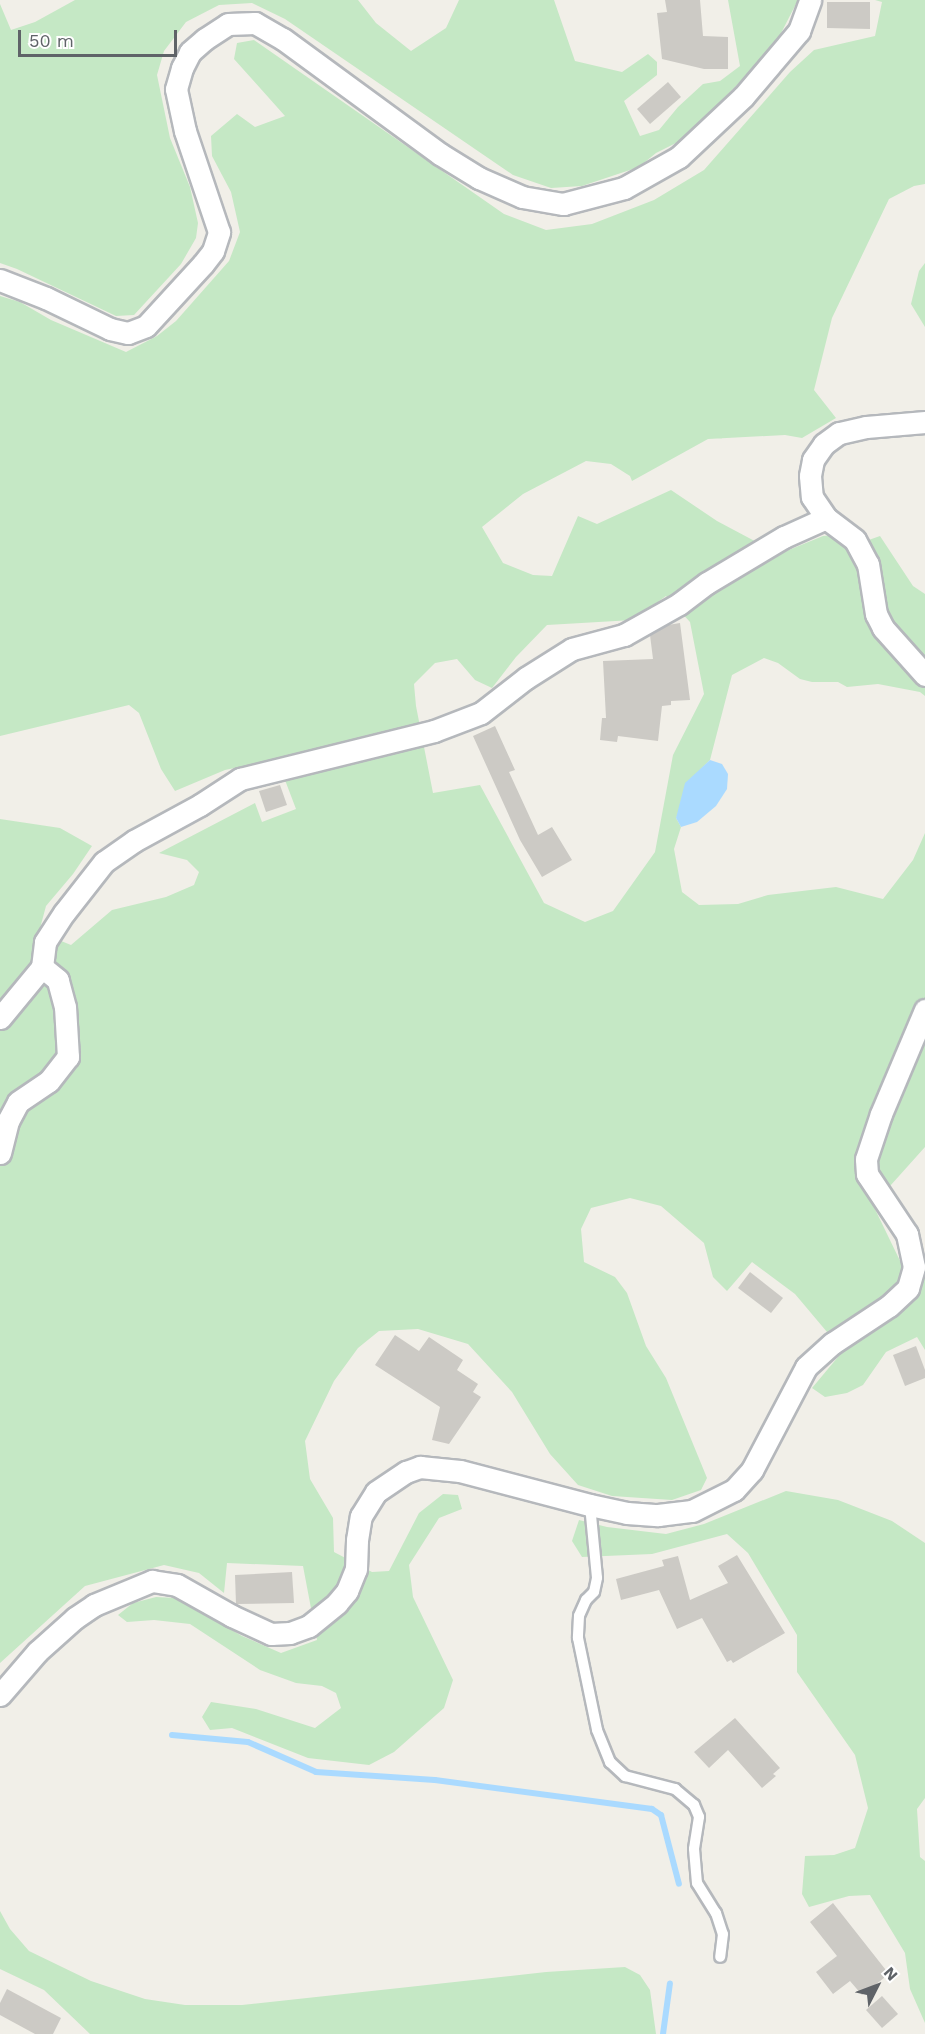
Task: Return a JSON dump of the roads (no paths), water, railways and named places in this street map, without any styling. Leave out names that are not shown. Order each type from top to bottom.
[{"type":"street","points":[[0,280],[46,298],[110,329],[128,333],[146,326],[203,264],[213,251],[219,232],[185,131],[176,89],[182,68],[190,52],[228,24],[255,23],[283,39],[440,154],[479,178],[522,197],[563,204],[624,188],[679,157],[743,97],[799,31],[810,0]]},
{"type":"street","points":[[925,422],[866,427],[839,433],[824,444],[813,460],[810,476],[812,497],[826,518],[855,540],[868,564],[876,614],[884,628],[925,675]]},
{"type":"street","points":[[0,1018],[42,968],[45,942],[104,862],[134,841],[200,805],[240,778],[434,731],[481,713],[526,678],[572,649],[624,635],[679,604],[707,583],[784,537],[826,518]]},
{"type":"street","points":[[0,1153],[8,1121],[18,1102],[49,1081],[68,1057],[65,1007],[58,980],[42,968]]},
{"type":"street","points":[[0,1695],[37,1652],[75,1618],[94,1605],[152,1581],[177,1585],[232,1616],[271,1634],[290,1633],[309,1626],[337,1603],[347,1591],[356,1569],[361,1516],[376,1492],[406,1472],[420,1467],[460,1471],[627,1513],[658,1515],[692,1511],[734,1490],[752,1470],[806,1367],[833,1343],[889,1306],[908,1288],[914,1267],[907,1234],[867,1174],[866,1159],[881,1114],[925,1010]]},
{"type":"lane","points":[[590,1505],[597,1578],[594,1593],[586,1600],[579,1616],[578,1638],[597,1730],[610,1762],[625,1776],[675,1789],[694,1805],[699,1818],[694,1849],[697,1883],[716,1913],[723,1934],[720,1958]]},
{"type":"water","points":[[710,760],[722,764],[728,774],[727,789],[716,806],[697,822],[681,827],[676,818],[685,783]]},
{"type":"waterway","points":[[172,1735],[248,1742],[316,1772],[435,1780],[652,1809],[661,1815],[679,1884]]},
{"type":"waterway","points":[[663,2034],[670,1983]]}]
